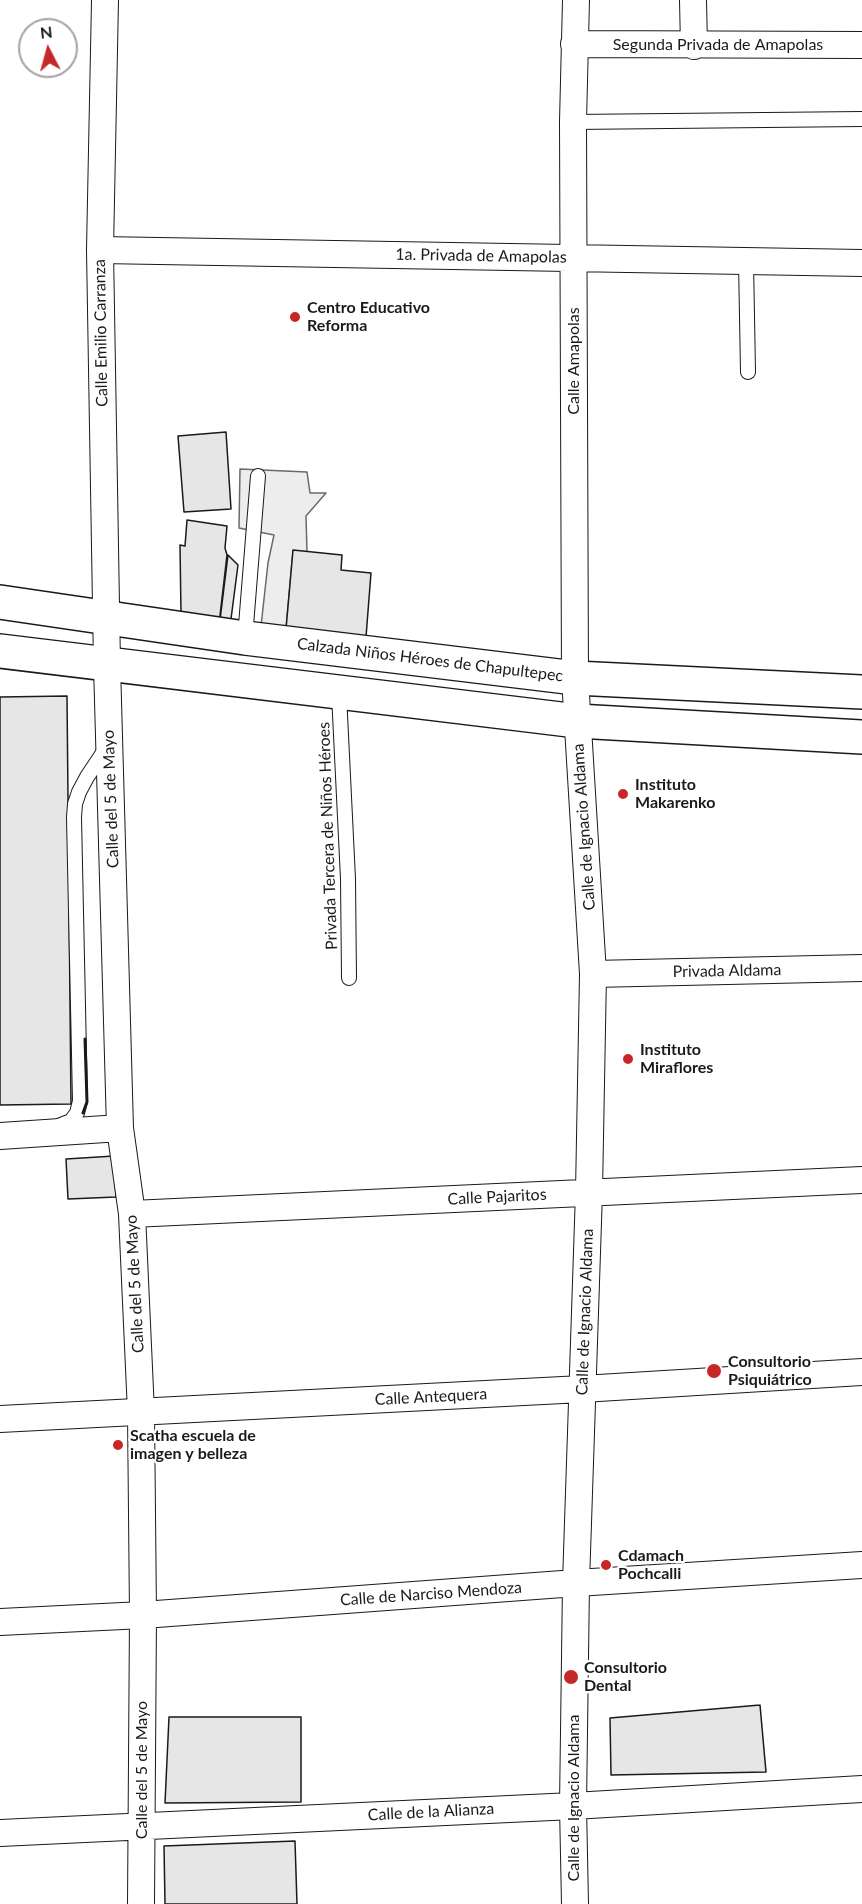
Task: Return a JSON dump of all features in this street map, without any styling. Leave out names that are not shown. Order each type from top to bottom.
[{"type":"main road","name":"Calzada Niños Héroes de Chapultepec","points":[[0,602],[245,638],[575,678],[862,692]]},
{"type":"main road","points":[[0,651],[339,694],[577,721],[862,737]]},
{"type":"street","name":"Calle Emilio Carranza","points":[[105,0],[100,250],[107,665]]},
{"type":"street","name":"Calle Amapolas","points":[[576,0],[573,258],[577,721]]},
{"type":"street","points":[[693,0],[694,46]]},
{"type":"street","name":"Segunda Privada de Amapolas","points":[[574,44],[862,45]]},
{"type":"street","name":"1a. Privada de Amapolas","points":[[100,250],[862,263]]},
{"type":"street","name":"Calle del 5 de Mayo","points":[[107,665],[120,1128],[132,1214],[141,1412],[143,1615],[141,1904]]},
{"type":"street","name":"Calle de Ignacio Aldama","points":[[575,1904],[573,1806],[576,1583],[589,1192],[593,974],[577,721]]},
{"type":"street","name":"Privada Aldama","points":[[593,974],[862,968]]},
{"type":"street","points":[[0,1136],[120,1128]]},
{"type":"street","name":"Calle Pajaritos","points":[[132,1214],[862,1180]]},
{"type":"street","name":"Calle Antequera","points":[[0,1419],[862,1372]]},
{"type":"street","name":"Calle de Narciso Mendoza","points":[[0,1622],[143,1615],[576,1583],[862,1565]]},
{"type":"street","name":"Calle de la Alianza","points":[[0,1833],[573,1806],[862,1789]]},
{"type":"lane","points":[[573,122],[862,119]]},
{"type":"lane","points":[[746,261],[748,372]]},
{"type":"lane","points":[[245,638],[258,476]]},
{"type":"lane","name":"Privada Tercera de Niños Héroes","points":[[339,694],[348,879],[349,978]]},
{"type":"lane","points":[[32,1134],[71,1121],[77,1113],[80,1101],[74,817],[79,792],[109,743]]},
{"type":"shaded area","points":[[240,469],[307,472],[310,493],[326,493],[306,516],[307,552],[293,551],[286,629],[261,626],[268,563],[274,535],[239,528]]},
{"type":"building","points":[[226,432],[231,509],[184,512],[178,436]]},
{"type":"building","points":[[187,520],[227,526],[225,548],[227,555],[219,624],[181,614],[180,545],[185,546]]},
{"type":"building","points":[[293,550],[342,555],[341,570],[371,573],[366,637],[286,629]]},
{"type":"building","points":[[228,555],[238,565],[231,619],[220,620]]},
{"type":"building","points":[[67,696],[71,1104],[0,1105],[0,697]]},
{"type":"building","points":[[114,1156],[116,1197],[68,1199],[66,1159]]},
{"type":"building","points":[[760,1705],[766,1772],[611,1775],[610,1718]]},
{"type":"building","points":[[169,1717],[301,1717],[301,1802],[165,1803]]},
{"type":"building","points":[[295,1841],[297,1904],[165,1904],[164,1846]]},
{"type":"wall","points":[[83,1113],[87,1102],[85,1039]]},
{"type":"place","name":"Centro Educativo Reforma","points":[[295,317]]},
{"type":"place","name":"Instituto Makarenko","points":[[623,794]]},
{"type":"place","name":"Instituto Miraflores","points":[[628,1059]]},
{"type":"place","name":"Consultorio Psiquiátrico","points":[[714,1371]]},
{"type":"place","name":"Scatha escuela de imagen y belleza","points":[[118,1445]]},
{"type":"place","name":"Cdamach Pochcalli","points":[[606,1565]]},
{"type":"place","name":"Consultorio Dental","points":[[571,1677]]}]
